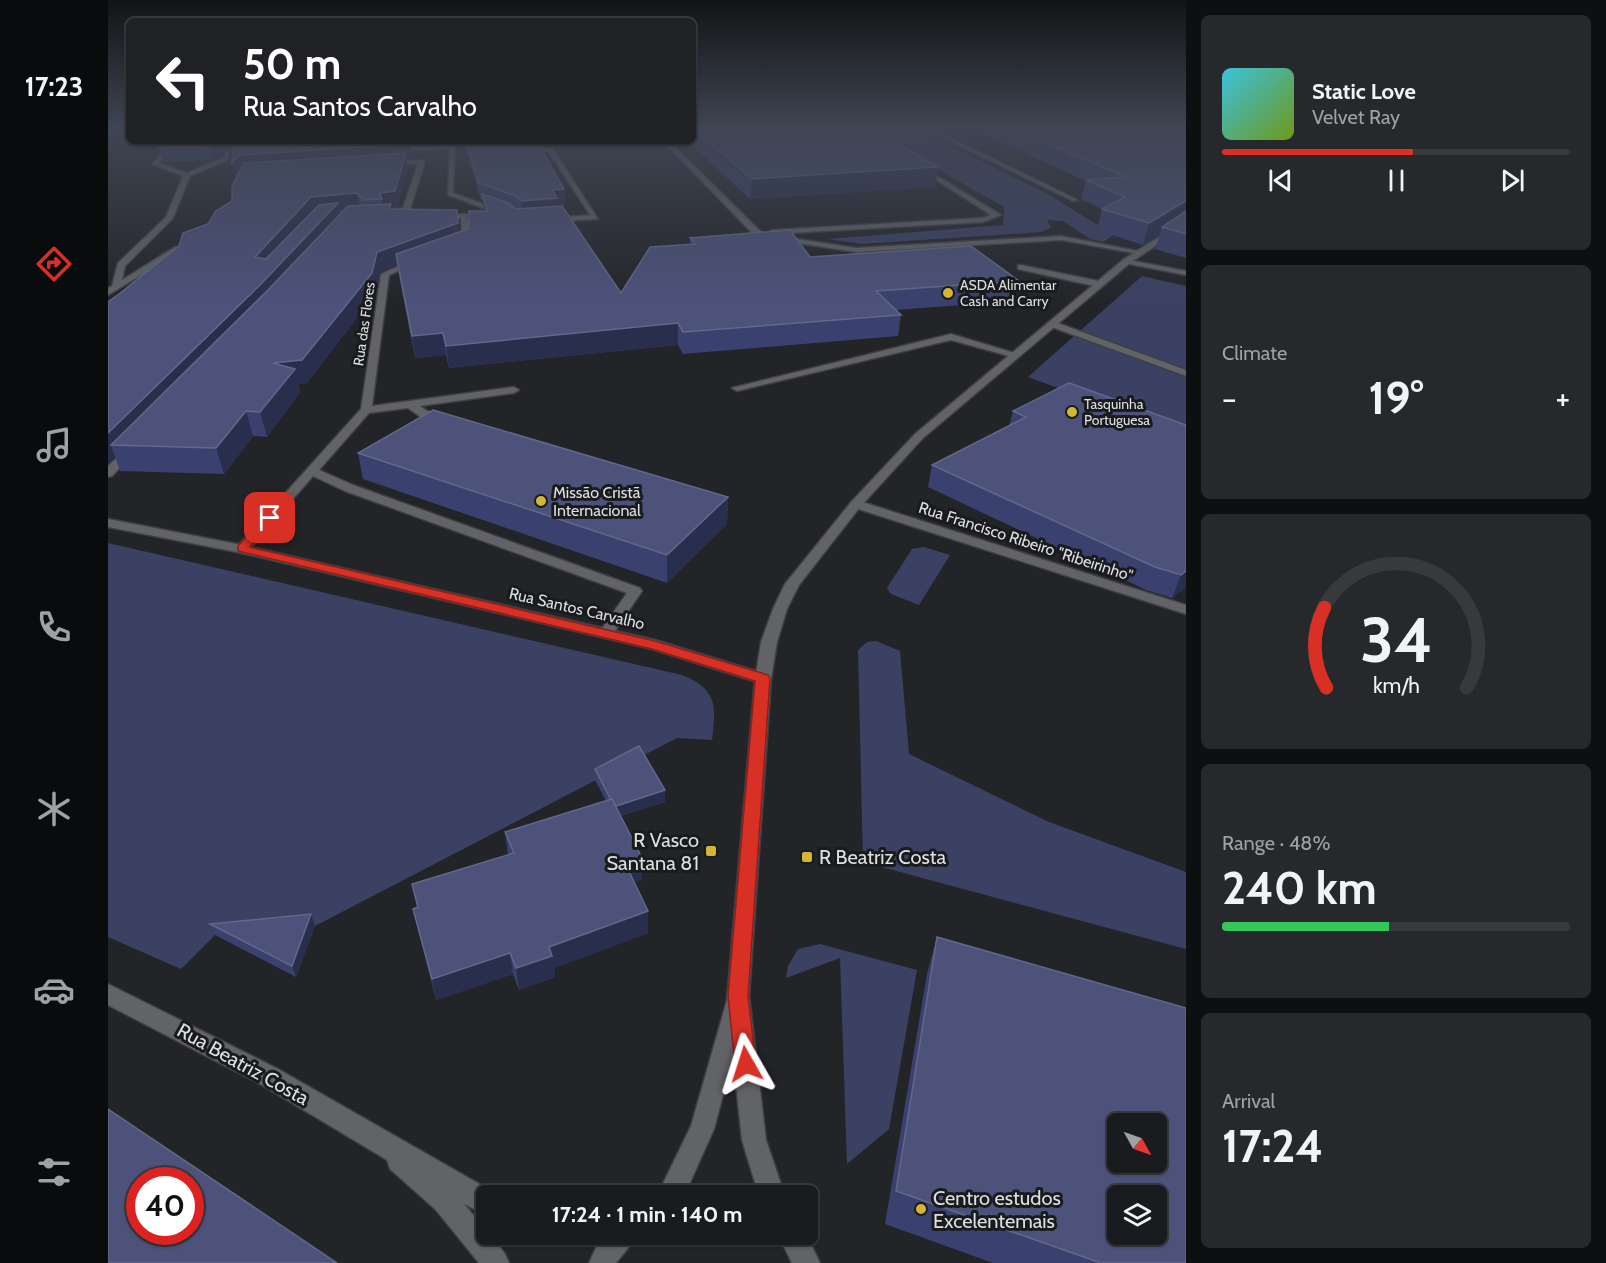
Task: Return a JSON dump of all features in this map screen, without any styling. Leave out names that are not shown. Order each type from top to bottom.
[{"type":"street","points":[[116,286],[121,265],[169,218],[182,188]]},
{"type":"street","points":[[413,188],[406,210],[380,216],[418,218]]},
{"type":"street","points":[[450,188],[450,194],[514,217]]},
{"type":"street","points":[[541,221],[595,216],[576,188]]},
{"type":"street","points":[[713,188],[758,233],[784,241],[856,250],[1080,240],[1139,252]]},
{"type":"street","points":[[758,233],[972,221],[997,215],[953,188]]},
{"type":"street","points":[[1050,188],[1075,200]]},
{"type":"street","points":[[429,218],[464,216],[466,244],[445,251]]},
{"type":"street","points":[[675,1185],[702,1129],[738,996],[763,679],[769,642],[780,609],[792,584],[856,504],[919,436],[1129,259],[1186,222]]},
{"type":"street","points":[[1048,240],[1186,273]]},
{"type":"street","points":[[108,292],[187,242]]},
{"type":"street","name":"Rua das Flores","points":[[366,410],[385,274],[425,259]]},
{"type":"street","points":[[1021,267],[1099,284]]},
{"type":"street","points":[[1052,324],[1186,373]]},
{"type":"street","points":[[737,388],[951,337],[1016,355]]},
{"type":"street","points":[[242,549],[366,410],[514,390]]},
{"type":"street","points":[[410,404],[434,421],[450,426]]},
{"type":"street","points":[[108,473],[140,440]]},
{"type":"street","points":[[311,471],[360,492],[635,591],[606,633]]},
{"type":"street","name":"Rua Francisco Ribeiro \"Ribeirinho\"","points":[[856,504],[1186,610]]},
{"type":"street","name":"Rua Santos Carvalho","points":[[108,522],[242,549],[606,633],[655,645],[763,679]]},
{"type":"street","name":"Rua Beatriz Costa","points":[[108,993],[270,1077],[476,1196]]},
{"type":"street","points":[[738,996],[754,1140],[768,1185]]},
{"type":"street","name":"Rua Beatriz Costa","points":[[376,1140],[445,1201],[495,1263]]},
{"type":"street","points":[[602,1263],[613,1245]]},
{"type":"shaded area","points":[[971,188],[1036,188],[1101,227],[1097,230],[1115,234],[1103,242],[1090,239],[1063,221],[1047,220],[1051,228],[1041,232],[862,244],[828,239],[1003,225],[1004,207]]},
{"type":"shaded area","points":[[1142,276],[1186,286],[1186,435],[1028,377]]},
{"type":"shaded area","points":[[108,543],[682,675],[702,686],[712,700],[714,718],[712,740],[677,738],[315,926],[215,935],[181,969],[108,937]]},
{"type":"shaded area","points":[[924,547],[950,555],[919,605],[891,594],[887,588],[912,549]]},
{"type":"shaded area","points":[[876,641],[900,651],[909,754],[1049,822],[1186,872],[1186,949],[863,862],[858,650],[867,642]]},
{"type":"shaded area","points":[[820,944],[917,970],[889,1129],[847,1164],[840,958],[786,978],[788,966],[798,949]]},
{"type":"building","points":[[232,188],[396,188],[395,191],[380,193],[382,199],[363,200],[357,193],[311,197],[255,257],[266,259],[319,205],[338,203],[261,284],[108,433],[108,302],[179,246],[183,233],[208,224],[216,211],[232,201]]},
{"type":"building","points":[[493,188],[564,189],[552,190],[557,198],[522,201],[516,196]]},
{"type":"building","points":[[1104,188],[1186,188],[1186,201],[1149,223],[1102,209],[1125,197]]},
{"type":"building","points":[[482,194],[508,203],[516,209],[562,206],[621,293],[650,247],[695,244],[690,238],[790,230],[810,257],[971,246],[1019,281],[876,291],[901,315],[683,332],[678,323],[446,346],[443,333],[412,336],[396,254],[468,229],[469,211],[488,211]]},
{"type":"building","points":[[391,204],[389,209],[457,210],[458,223],[377,252],[372,273],[302,360],[273,363],[295,369],[260,412],[246,411],[216,448],[111,445],[270,288],[348,206]]},
{"type":"building","points":[[1186,211],[1186,234],[1162,227]]},
{"type":"building","points":[[1069,383],[1186,425],[1186,571],[1181,575],[1155,567],[932,465],[1026,417],[1013,411]]},
{"type":"building","points":[[433,410],[728,497],[667,555],[358,453]]},
{"type":"building","points":[[639,746],[665,790],[616,806],[595,769]]},
{"type":"building","points":[[612,799],[642,858],[625,863],[648,911],[549,947],[552,956],[516,968],[510,953],[432,979],[413,909],[418,907],[412,884],[514,853],[505,832]]},
{"type":"building","points":[[311,914],[292,966],[210,924]]},
{"type":"building","points":[[937,937],[1186,1008],[1186,1263],[1101,1263],[896,1191]]},
{"type":"building","points":[[108,1109],[194,1167],[126,1167],[126,1245],[204,1245],[204,1174],[337,1263],[108,1263]]},
{"type":"place","name":"ASDA Alimentar Cash and Carry","points":[[948,293]]},
{"type":"place","name":"Tasquinha Portuguesa","points":[[1072,412]]},
{"type":"place","name":"Missão Cristã Internacional","points":[[541,501]]},
{"type":"place","name":"R Vasco Santana 81","points":[[711,851]]},
{"type":"place","name":"R Beatriz Costa","points":[[807,857]]},
{"type":"place","name":"Centro estudos Excelentemais","points":[[921,1209]]},
{"type":"route","points":[[270,518],[242,549],[655,645],[763,679],[738,996],[746,1064]]}]
